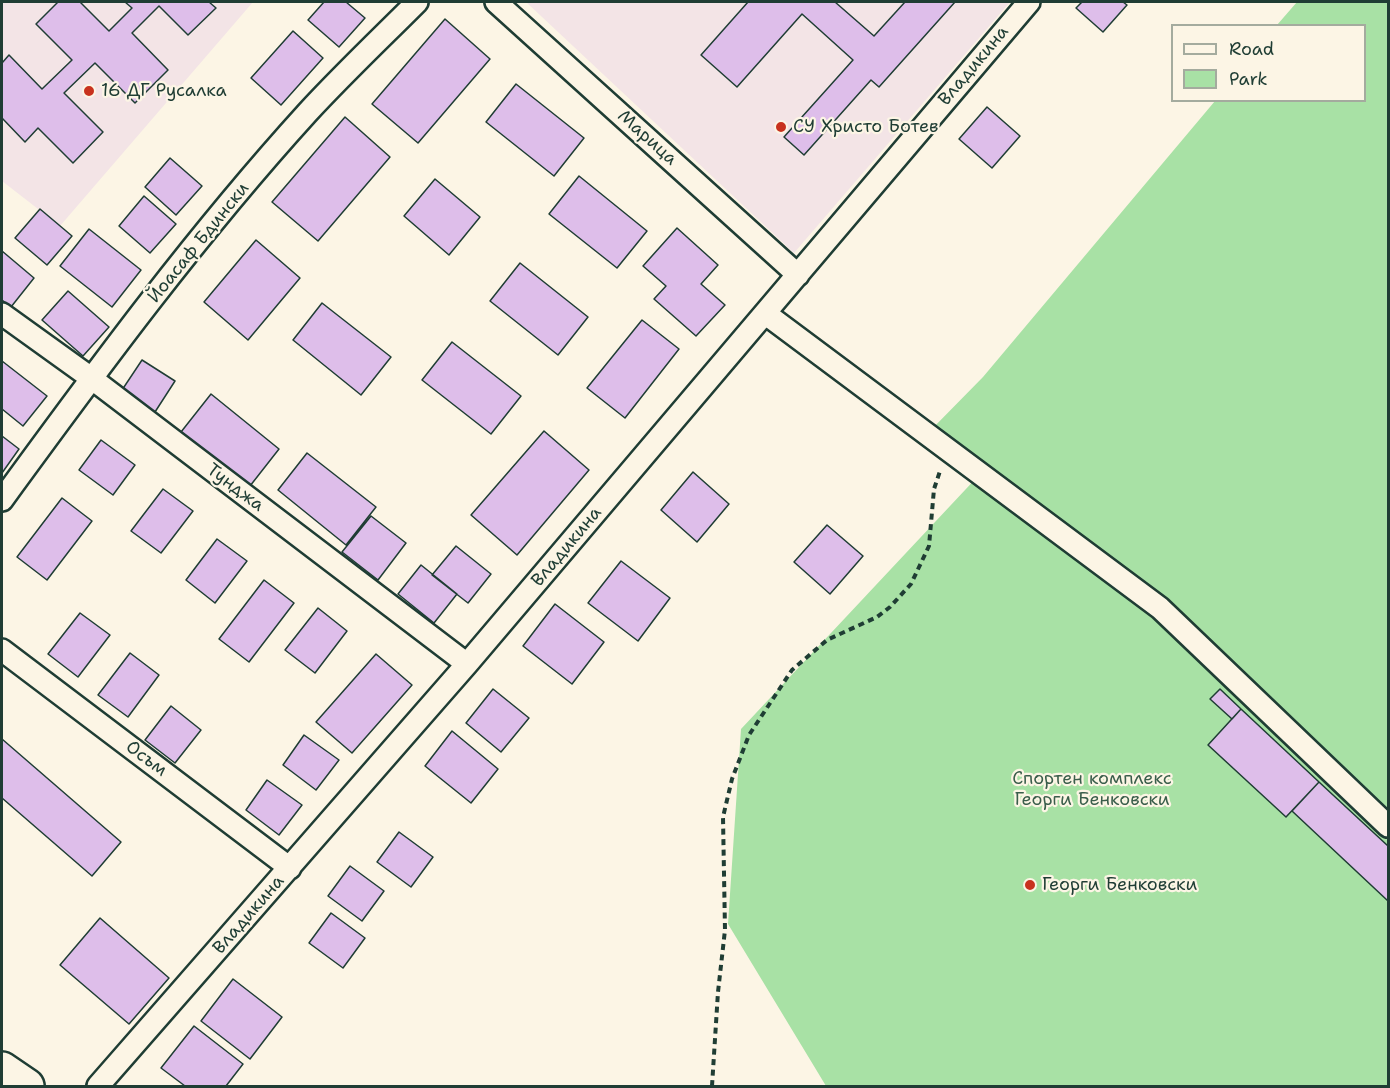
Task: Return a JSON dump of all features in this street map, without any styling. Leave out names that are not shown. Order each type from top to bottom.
[{"type":"main road","points":[[2,1069],[27,1086]]},
{"type":"street","name":"Йоасаф Бдински","points":[[2,500],[91,378],[204,234],[308,111],[417,2]]},
{"type":"street","name":"Марица","points":[[496,2],[798,275]]},
{"type":"street","name":"Владикина","points":[[98,1086],[467,664],[1029,2]]},
{"type":"street","name":"Тунджа","points":[[2,314],[91,378],[467,664]]},
{"type":"street","points":[[766,314],[1160,608],[1389,826]]},
{"type":"street","name":"Осъм","points":[[2,650],[290,868]]},
{"type":"path","points":[[712,1086],[718,992],[725,930],[723,817],[736,768],[749,735],[792,670],[827,640],[877,617],[890,607],[911,584],[928,546],[934,489],[949,450]]},
{"type":"shaded area","name":"16 ДГ Русалка","points":[[2,2],[253,2],[60,226],[2,181]]},
{"type":"shaded area","name":"СУ Христо Ботев","points":[[526,2],[1010,2],[794,253]]},
{"type":"green space","name":"Спортен комплекс Георги Бенковски","points":[[1297,2],[1388,2],[1388,1086],[826,1086],[728,924],[741,729],[980,474],[927,434],[983,377],[1214,102],[1366,102],[1366,24],[1278,24]]},
{"type":"building","points":[[58,2],[80,2],[109,31],[132,8],[125,2],[209,2],[216,8],[188,35],[159,6],[132,33],[168,70],[135,103],[95,63],[64,93],[103,132],[73,163],[38,128],[25,142],[2,118],[2,63],[9,55],[42,89],[72,60],[36,24]]},
{"type":"building","points":[[324,2],[346,2],[365,18],[339,47],[308,20]]},
{"type":"building","points":[[748,2],[835,2],[874,36],[905,2],[955,2],[879,87],[871,80],[804,155],[784,137],[853,60],[802,14],[737,87],[701,55]]},
{"type":"building","points":[[1082,2],[1123,2],[1127,5],[1103,32],[1076,8]]},
{"type":"building","points":[[445,19],[490,59],[418,143],[372,104]]},
{"type":"building","points":[[293,31],[323,58],[281,105],[251,78]]},
{"type":"building","points":[[516,84],[584,138],[554,176],[486,122]]},
{"type":"building","points":[[987,107],[1020,136],[992,168],[959,139]]},
{"type":"building","points":[[345,117],[390,157],[318,241],[272,202]]},
{"type":"building","points":[[170,158],[202,186],[176,215],[145,187]]},
{"type":"building","points":[[579,176],[647,231],[617,268],[549,214]]},
{"type":"building","points":[[435,179],[480,217],[449,255],[404,216]]},
{"type":"building","points":[[144,196],[176,224],[150,253],[119,226]]},
{"type":"building","points":[[40,209],[72,236],[47,265],[15,238]]},
{"type":"building","points":[[677,228],[718,265],[701,284],[725,305],[696,336],[654,299],[666,286],[643,266]]},
{"type":"building","points":[[89,229],[141,270],[112,307],[60,266]]},
{"type":"building","points":[[256,240],[300,278],[248,340],[204,302]]},
{"type":"building","points":[[2,251],[34,278],[11,307],[2,300]]},
{"type":"building","points":[[520,263],[588,317],[558,355],[490,301]]},
{"type":"building","points":[[68,291],[109,327],[83,356],[42,320]]},
{"type":"building","points":[[322,303],[391,357],[361,395],[293,340]]},
{"type":"building","points":[[642,320],[679,349],[625,418],[587,388]]},
{"type":"building","points":[[452,342],[521,396],[491,434],[422,380]]},
{"type":"building","points":[[142,360],[175,381],[155,412],[122,390]]},
{"type":"building","points":[[2,361],[47,396],[23,426],[2,409]]},
{"type":"building","points":[[211,394],[279,449],[250,486],[181,432]]},
{"type":"building","points":[[544,431],[589,470],[517,555],[471,515]]},
{"type":"building","points":[[2,436],[19,449],[2,473]]},
{"type":"building","points":[[101,440],[135,465],[113,495],[79,470]]},
{"type":"building","points":[[307,453],[376,507],[346,545],[278,490]]},
{"type":"building","points":[[693,472],[729,504],[697,542],[661,510]]},
{"type":"building","points":[[163,489],[193,511],[161,553],[131,531]]},
{"type":"building","points":[[62,498],[92,521],[47,580],[17,557]]},
{"type":"building","points":[[371,516],[406,543],[378,580],[342,552]]},
{"type":"building","points":[[827,525],[863,556],[830,594],[794,562]]},
{"type":"building","points":[[217,539],[247,561],[215,603],[186,580]]},
{"type":"building","points":[[456,546],[491,574],[468,603],[432,575]]},
{"type":"building","points":[[621,561],[670,598],[638,641],[588,603]]},
{"type":"building","points":[[421,565],[457,594],[434,623],[398,594]]},
{"type":"building","points":[[264,580],[294,603],[249,662],[219,639]]},
{"type":"building","points":[[555,604],[604,642],[572,684],[523,646]]},
{"type":"building","points":[[318,608],[347,631],[315,673],[285,650]]},
{"type":"building","points":[[80,613],[110,635],[78,677],[48,654]]},
{"type":"building","points":[[130,653],[159,675],[128,717],[98,695]]},
{"type":"building","points":[[376,654],[412,685],[352,753],[316,722]]},
{"type":"building","points":[[493,689],[529,718],[501,752],[466,723]]},
{"type":"building","points":[[1220,689],[1241,709],[1232,719],[1210,699]]},
{"type":"building","points":[[171,706],[201,730],[175,763],[145,740]]},
{"type":"building","points":[[1241,709],[1319,782],[1286,817],[1208,745]]},
{"type":"building","points":[[452,731],[498,769],[471,803],[425,766]]},
{"type":"building","points":[[304,735],[339,760],[316,790],[283,765]]},
{"type":"building","points":[[2,739],[121,842],[92,876],[2,798]]},
{"type":"building","points":[[267,780],[302,805],[279,835],[246,810]]},
{"type":"building","points":[[1319,782],[1388,846],[1388,901],[1292,811]]},
{"type":"building","points":[[399,832],[433,857],[411,887],[377,862]]},
{"type":"building","points":[[350,866],[384,891],[362,921],[328,896]]},
{"type":"building","points":[[331,913],[365,938],[343,968],[309,943]]},
{"type":"building","points":[[100,918],[169,978],[129,1024],[60,965]]},
{"type":"building","points":[[233,979],[282,1017],[250,1059],[201,1021]]},
{"type":"building","points":[[194,1026],[243,1064],[226,1086],[185,1086],[161,1068]]},
{"type":"place","name":"16 ДГ Русалка","points":[[89,91]]},
{"type":"place","name":"СУ Христо Ботев","points":[[781,127]]},
{"type":"place","name":"Георги Бенковски","points":[[1030,885]]}]
